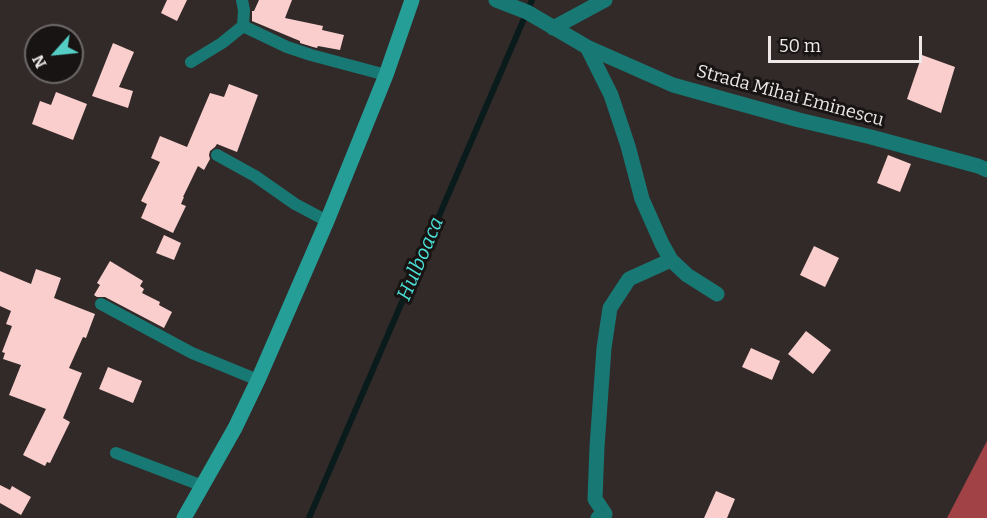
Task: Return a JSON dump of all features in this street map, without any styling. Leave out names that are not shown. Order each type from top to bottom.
[{"type":"street","points":[[184,518],[235,428],[258,380],[327,221],[386,75],[412,0]]},
{"type":"street","name":"Strada Mihai Eminescu","points":[[496,0],[527,12],[586,47],[673,85],[987,170]]},
{"type":"street","points":[[553,28],[605,0]]},
{"type":"street","points":[[586,47],[611,95],[628,146],[642,200],[662,244],[671,260],[687,275],[717,294]]},
{"type":"street","points":[[597,518],[605,514],[596,499],[596,458],[604,348],[610,308],[629,279],[671,260]]},
{"type":"lane","points":[[191,62],[222,43],[243,26],[242,0]]},
{"type":"lane","points":[[243,26],[311,56],[386,75]]},
{"type":"lane","points":[[217,155],[255,176],[295,204],[327,221]]},
{"type":"lane","points":[[101,304],[192,353],[258,380]]},
{"type":"lane","points":[[116,453],[203,486]]},
{"type":"shaded area","points":[[987,441],[987,518],[947,518]]},
{"type":"building","points":[[167,0],[187,0],[177,21],[161,13]]},
{"type":"building","points":[[259,0],[292,0],[285,18],[323,26],[322,30],[344,35],[340,50],[318,46],[317,48],[300,43],[300,41],[252,21],[252,11]]},
{"type":"building","points":[[113,43],[134,52],[119,87],[133,91],[128,108],[92,96]]},
{"type":"building","points":[[922,55],[955,67],[941,113],[907,99]]},
{"type":"building","points":[[229,84],[258,95],[237,152],[217,144],[210,151],[210,159],[204,170],[198,166],[183,197],[181,204],[186,206],[173,233],[141,218],[147,204],[141,201],[160,162],[151,158],[160,136],[187,147],[210,93],[224,97]]},
{"type":"building","points":[[56,92],[87,104],[73,140],[32,124],[40,101],[51,105]]},
{"type":"building","points":[[888,155],[911,164],[900,192],[877,183]]},
{"type":"building","points":[[164,235],[181,243],[174,260],[156,253]]},
{"type":"building","points":[[814,246],[839,258],[825,287],[800,275]]},
{"type":"building","points":[[110,261],[143,281],[140,286],[144,289],[142,293],[160,302],[159,305],[172,312],[164,328],[105,297],[94,295],[100,285],[97,283]]},
{"type":"building","points":[[36,269],[61,278],[54,298],[95,314],[86,338],[83,337],[69,368],[82,373],[63,418],[70,422],[50,463],[47,462],[45,466],[23,455],[46,409],[9,395],[21,365],[3,359],[5,353],[2,352],[12,326],[6,324],[11,311],[0,306],[0,271],[31,284]]},
{"type":"building","points":[[806,331],[831,350],[813,374],[788,354]]},
{"type":"building","points":[[751,348],[780,361],[772,380],[742,367]]},
{"type":"building","points":[[108,367],[142,381],[133,403],[99,389]]},
{"type":"building","points":[[0,485],[10,490],[12,486],[31,497],[21,515],[0,503]]},
{"type":"building","points":[[716,491],[735,499],[727,518],[704,518]]},
{"type":"waterway","name":"Hulboaca","points":[[309,518],[532,0]]}]
